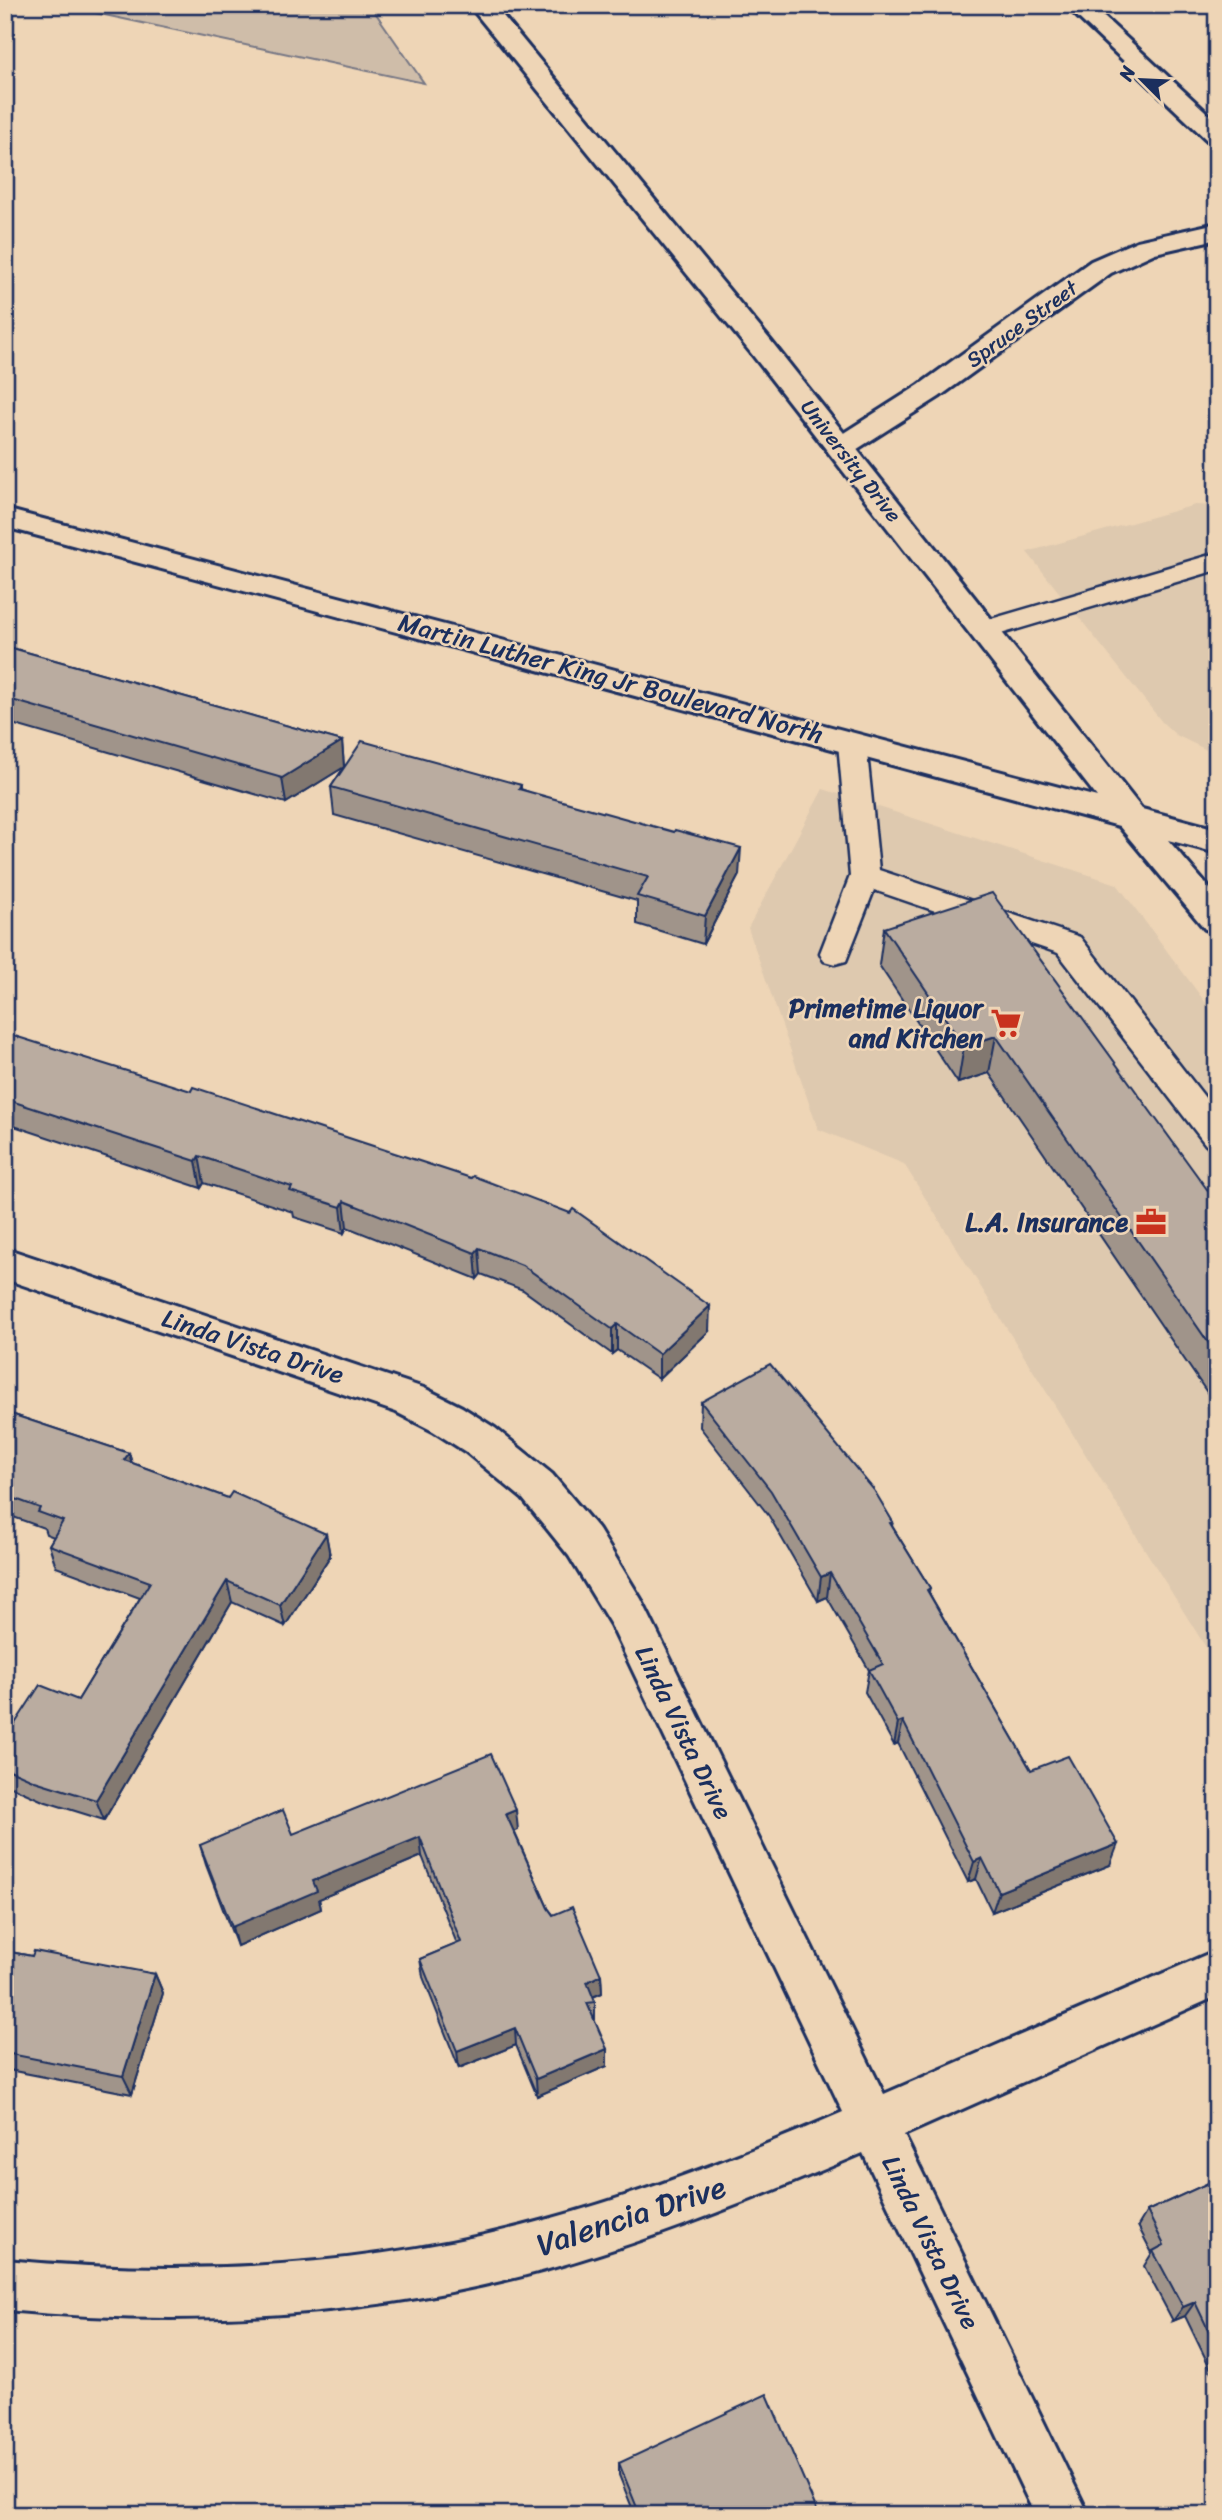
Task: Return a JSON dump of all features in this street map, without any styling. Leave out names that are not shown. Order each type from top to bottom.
[{"type":"main road","name":"University Drive","points":[[481,5],[841,447],[1131,818],[1217,920]]},
{"type":"main road","points":[[1077,5],[1217,136]]},
{"type":"main road","name":"Spruce Street","points":[[841,447],[929,391],[1101,267],[1146,247],[1217,231]]},
{"type":"main road","name":"Martin Luther King Jr Boulevard North","points":[[5,519],[93,539],[1217,841]]},
{"type":"main road","name":"Linda Vista Drive","points":[[5,1263],[410,1400],[477,1436],[538,1485],[587,1543],[626,1612],[1063,2515]]},
{"type":"main road","name":"Valencia Drive","points":[[5,2285],[99,2293],[258,2291],[417,2273],[515,2253],[615,2225],[725,2186],[1217,1973]]},
{"type":"lane","points":[[984,630],[1217,561]]},
{"type":"lane","points":[[835,953],[865,876],[852,743]]},
{"type":"lane","points":[[865,876],[1069,945],[1204,1096],[1217,1136]]},
{"type":"shaded area","points":[[58,5],[370,5],[424,83]]},
{"type":"shaded area","points":[[1195,505],[1217,506],[1217,755],[1176,735],[1162,722],[1027,552]]},
{"type":"shaded area","points":[[823,789],[1117,884],[1217,1018],[1217,1665],[904,1164],[818,1129],[748,928]]},
{"type":"building","points":[[5,646],[342,741],[282,778],[5,698]]},
{"type":"building","points":[[362,741],[521,785],[519,789],[741,848],[705,916],[637,896],[648,877],[331,787]]},
{"type":"building","points":[[992,893],[1217,1203],[1217,1355],[996,1036],[964,1046],[884,928]]},
{"type":"building","points":[[5,1033],[191,1091],[193,1087],[471,1178],[473,1176],[570,1213],[573,1209],[710,1306],[659,1354],[617,1324],[612,1329],[522,1265],[479,1248],[475,1253],[344,1201],[341,1207],[290,1191],[292,1187],[199,1156],[196,1161],[5,1099]]},
{"type":"building","points":[[770,1364],[874,1490],[893,1522],[890,1523],[930,1588],[927,1590],[1031,1770],[1068,1756],[1118,1844],[999,1892],[982,1858],[974,1862],[903,1721],[898,1723],[869,1670],[883,1664],[830,1573],[821,1577],[771,1491],[701,1402]]},
{"type":"building","points":[[5,1412],[129,1453],[124,1460],[228,1498],[232,1492],[326,1534],[280,1605],[227,1581],[96,1800],[35,1781],[5,1768],[5,1739],[40,1685],[78,1700],[150,1582],[49,1545],[63,1521],[38,1512],[40,1508],[5,1495]]},
{"type":"building","points":[[491,1754],[516,1810],[506,1814],[548,1908],[553,1915],[572,1907],[601,1975],[587,1982],[595,2002],[587,2003],[607,2049],[536,2079],[515,2028],[457,2051],[420,1959],[461,1942],[420,1837],[313,1881],[317,1891],[232,1927],[200,1845],[283,1810],[293,1834]]},
{"type":"building","points":[[5,1951],[32,1956],[34,1951],[155,1974],[123,2076],[5,2053]]},
{"type":"building","points":[[1217,2179],[1217,2348],[1195,2302],[1183,2307],[1153,2251],[1164,2245],[1147,2211]]},
{"type":"building","points":[[767,2394],[819,2515],[640,2515],[619,2463]]},
{"type":"building","points":[[346,2505],[346,2515],[271,2515],[271,2510]]},
{"type":"building","points":[[55,2507],[125,2511],[124,2515],[54,2515]]},
{"type":"building","points":[[412,2512],[412,2515],[368,2515]]},
{"type":"place","name":"Primetime Liquor and Kitchen","points":[[1006,1023]]},
{"type":"place","name":"L.A. Insurance","points":[[1151,1222]]}]
